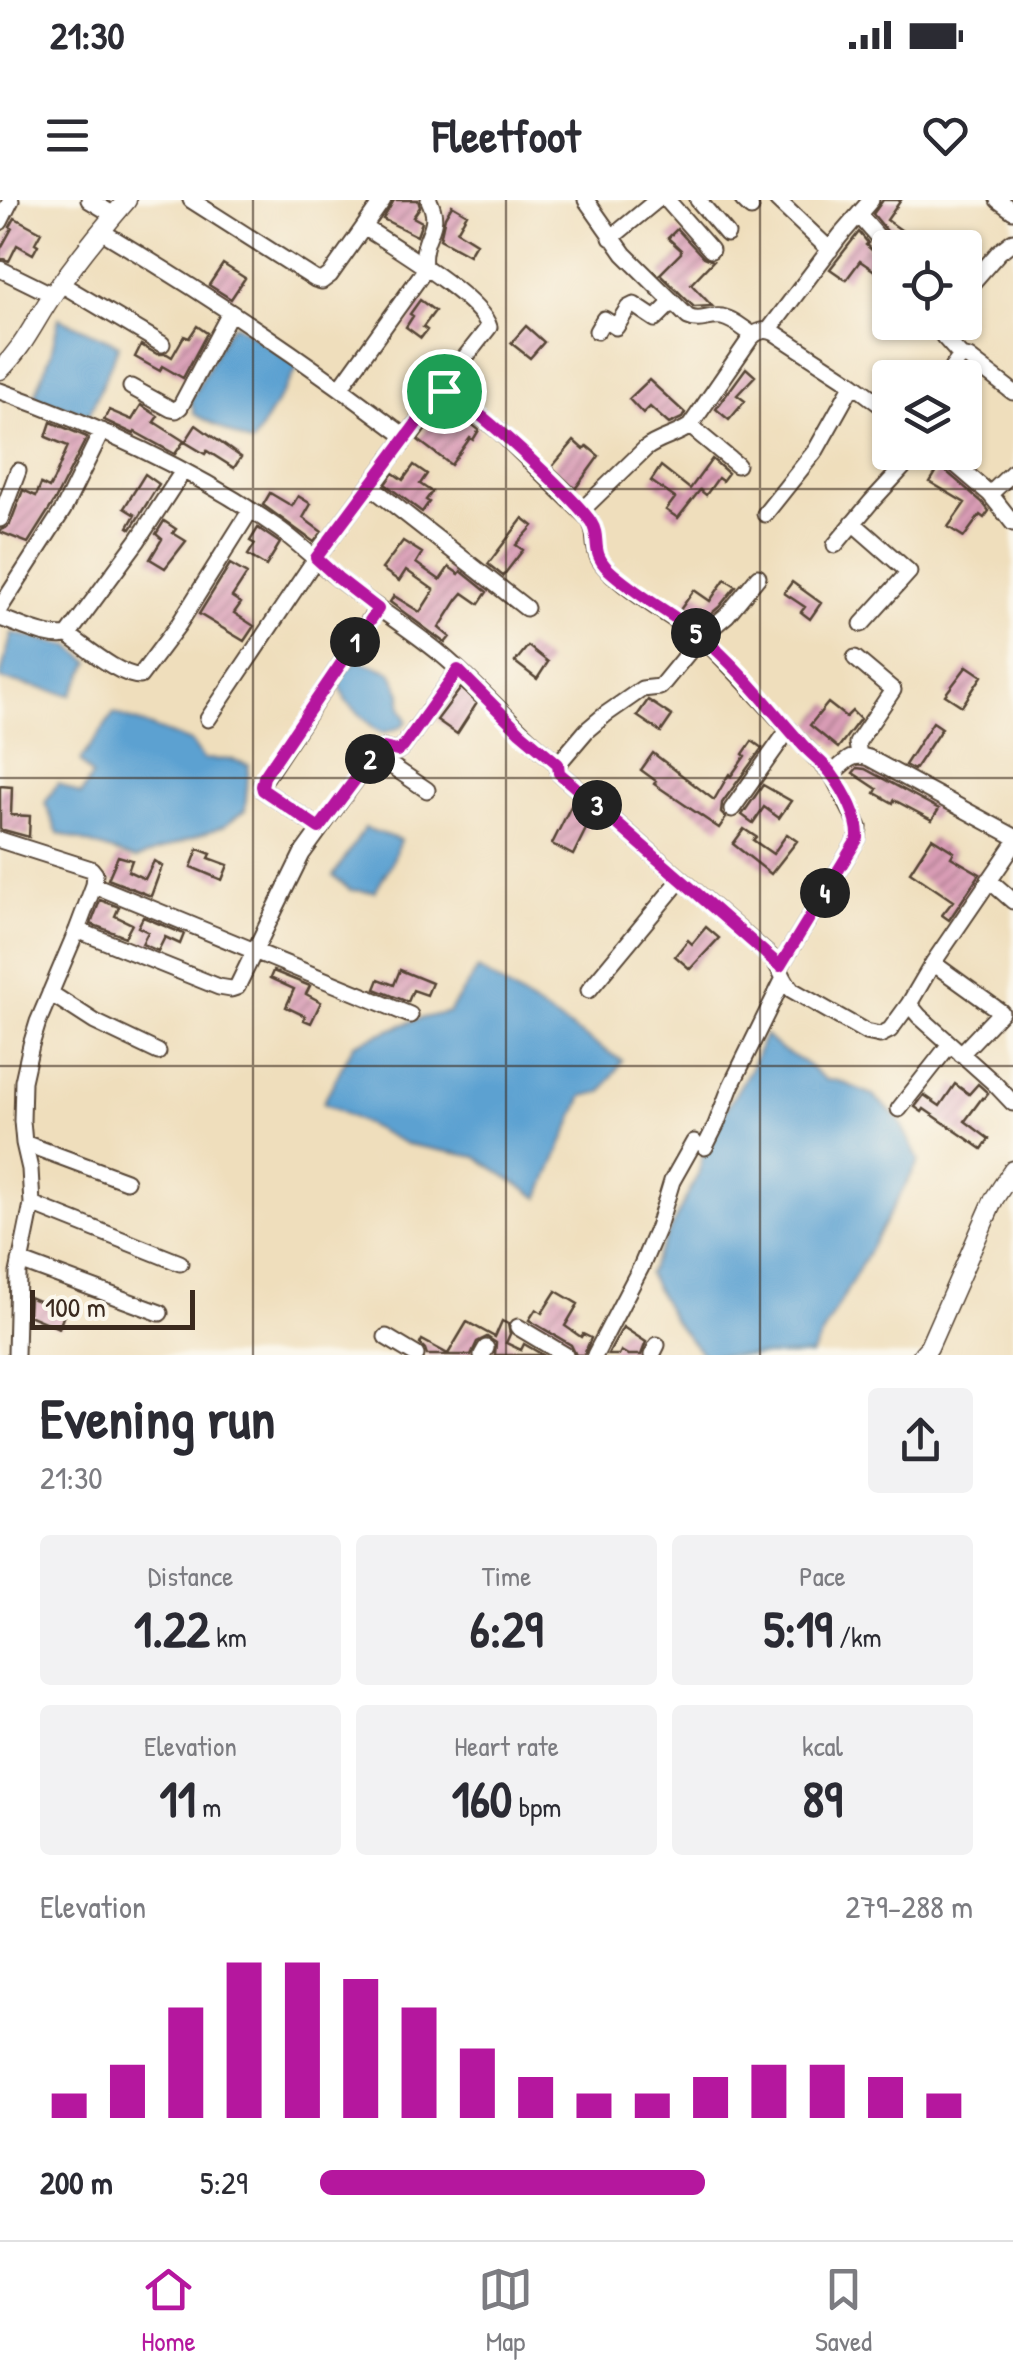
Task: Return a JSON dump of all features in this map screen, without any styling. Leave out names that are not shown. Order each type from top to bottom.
[{"type":"main road","points":[[0,370],[16,354],[57,289],[127,200]]},
{"type":"main road","points":[[929,1352],[994,1199],[1013,1170]]},
{"type":"street","points":[[0,222],[11,200]]},
{"type":"street","points":[[89,200],[114,215]]},
{"type":"street","points":[[191,200],[319,281],[326,279],[383,200]]},
{"type":"street","points":[[586,200],[638,270],[692,320],[721,317],[753,335]]},
{"type":"street","points":[[611,238],[658,200]]},
{"type":"street","points":[[667,200],[711,250]]},
{"type":"street","points":[[698,200],[727,234]]},
{"type":"street","points":[[777,200],[830,250]]},
{"type":"street","points":[[582,511],[645,449],[690,426],[753,335],[769,330],[872,200]]},
{"type":"street","points":[[998,200],[1013,211]]},
{"type":"street","points":[[340,388],[425,267],[423,255],[434,224],[434,202]]},
{"type":"street","points":[[859,215],[872,230]]},
{"type":"street","points":[[208,719],[316,558],[489,327],[487,319],[471,302],[364,227]]},
{"type":"street","points":[[100,232],[290,351],[406,437]]},
{"type":"street","points":[[982,272],[1013,241]]},
{"type":"street","points":[[0,269],[57,289],[162,344]]},
{"type":"street","points":[[597,331],[604,320],[616,327],[634,305],[655,319],[672,302]]},
{"type":"street","points":[[131,387],[176,410],[230,313]]},
{"type":"street","points":[[769,330],[872,398]]},
{"type":"street","points":[[947,340],[962,356],[1013,392]]},
{"type":"street","points":[[959,360],[962,356]]},
{"type":"street","points":[[766,514],[816,450],[854,384]]},
{"type":"street","points":[[0,391],[102,431],[183,471],[250,510],[316,558],[434,648],[558,764],[559,773],[681,878],[782,973],[792,990],[866,1032],[880,1036],[890,1030],[1013,846]]},
{"type":"street","points":[[441,392],[448,391],[488,421],[582,511],[594,526],[598,557],[604,564],[701,636],[752,686],[832,774],[859,827],[858,838],[782,973],[716,1126],[672,1181],[641,1267],[595,1355]]},
{"type":"street","points":[[690,426],[737,465]]},
{"type":"street","points":[[0,608],[63,510],[102,431]]},
{"type":"street","points":[[836,545],[901,470]]},
{"type":"street","points":[[961,470],[990,494],[1013,523]]},
{"type":"street","points":[[0,518],[18,471]]},
{"type":"street","points":[[0,618],[47,634],[68,635],[183,471]]},
{"type":"street","points":[[990,494],[1013,472]]},
{"type":"street","points":[[370,486],[526,608]]},
{"type":"street","points":[[68,635],[131,676],[140,676],[179,624],[250,510]]},
{"type":"street","points":[[854,523],[908,572],[862,624]]},
{"type":"street","points":[[558,764],[606,714],[642,689],[660,687],[701,636],[727,614],[758,577]]},
{"type":"street","points":[[319,828],[263,790],[262,783],[378,609]]},
{"type":"street","points":[[854,658],[893,690],[856,743],[859,754],[1013,836]]},
{"type":"street","points":[[76,930],[234,989],[241,984],[280,895],[319,828],[374,754],[381,748],[397,751],[403,747],[458,670]]},
{"type":"street","points":[[732,809],[789,730]]},
{"type":"street","points":[[374,754],[427,790]]},
{"type":"street","points":[[832,774],[859,754]]},
{"type":"street","points":[[0,840],[91,869],[95,874],[31,1045],[24,1082],[24,1142],[32,1204],[8,1299],[16,1355]]},
{"type":"street","points":[[589,990],[681,878]]},
{"type":"street","points":[[989,880],[1013,901]]},
{"type":"street","points":[[94,885],[410,1015]]},
{"type":"street","points":[[899,1109],[956,1049],[1000,1012],[933,963]]},
{"type":"street","points":[[50,993],[95,1022],[158,1052]]},
{"type":"street","points":[[910,1004],[1013,1104]]},
{"type":"street","points":[[24,1142],[126,1181]]},
{"type":"street","points":[[32,1204],[180,1263]]},
{"type":"street","points":[[20,1262],[160,1314]]},
{"type":"street","points":[[518,1326],[566,1355]]},
{"type":"street","points":[[386,1337],[416,1355]]},
{"type":"water","points":[[59,318],[119,345],[89,415],[34,398],[51,354]]},
{"type":"water","points":[[235,324],[299,365],[252,444],[194,414],[191,400]]},
{"type":"water","points":[[12,633],[70,646],[90,662],[71,695],[0,679]]},
{"type":"water","points":[[358,660],[391,672],[407,721],[401,727],[383,733],[346,701],[337,678]]},
{"type":"water","points":[[114,713],[191,742],[203,759],[234,760],[249,765],[245,810],[224,826],[136,859],[58,833],[45,803],[58,783],[81,795],[92,776],[80,761]]},
{"type":"water","points":[[365,828],[400,840],[375,892],[350,890],[333,876]]},
{"type":"water","points":[[478,969],[622,1061],[602,1092],[583,1096],[539,1198],[476,1157],[406,1144],[323,1103],[354,1044],[415,1020],[449,1012]]},
{"type":"water","points":[[765,1035],[826,1080],[873,1095],[899,1120],[919,1161],[811,1355],[703,1355],[674,1321],[648,1274],[698,1174],[707,1141],[752,1066]]},
{"type":"building","points":[[394,200],[418,200],[420,207],[413,217],[422,222],[417,236],[383,219]]},
{"type":"building","points":[[883,200],[901,200],[887,220],[901,230],[886,230],[873,214]]},
{"type":"building","points":[[452,205],[467,214],[457,231],[476,243],[469,255],[440,239]]},
{"type":"building","points":[[15,218],[41,232],[33,254],[17,245],[9,261],[0,258],[0,250]]},
{"type":"building","points":[[677,229],[703,257],[713,261],[691,284],[712,306],[694,307],[660,274],[681,253],[668,238]]},
{"type":"building","points":[[859,232],[872,250],[872,269],[860,261],[846,280],[830,269]]},
{"type":"building","points":[[223,264],[245,278],[231,299],[209,285]]},
{"type":"building","points":[[420,300],[435,311],[423,327],[427,330],[421,338],[406,327]]},
{"type":"building","points":[[197,326],[207,333],[183,378],[135,357],[141,345],[172,357],[184,336],[189,338]]},
{"type":"building","points":[[526,326],[544,342],[530,358],[511,343]]},
{"type":"building","points":[[746,368],[755,376],[737,395],[745,401],[729,420],[716,409]]},
{"type":"building","points":[[649,380],[685,413],[682,418],[669,424],[650,407],[643,414],[629,399]]},
{"type":"building","points":[[445,403],[479,430],[451,465],[418,440]]},
{"type":"building","points":[[141,405],[158,416],[154,422],[184,441],[175,454],[104,420],[109,410],[132,420]]},
{"type":"building","points":[[51,422],[87,437],[28,543],[0,530],[10,524],[23,490],[36,496],[41,484],[49,488],[54,479],[68,446],[46,437]]},
{"type":"building","points":[[196,425],[241,457],[234,468],[185,442]]},
{"type":"building","points":[[574,441],[599,456],[575,489],[552,467]]},
{"type":"building","points":[[712,459],[728,473],[722,481],[718,478],[706,495],[700,490],[678,518],[666,510],[675,498],[651,481],[661,466],[690,489]]},
{"type":"building","points":[[414,465],[427,474],[420,484],[432,492],[422,512],[385,484],[393,473],[403,480]]},
{"type":"building","points":[[938,470],[945,470],[989,511],[984,518],[980,515],[964,537],[948,527],[965,503],[930,482]]},
{"type":"building","points":[[145,474],[159,484],[131,529],[128,527],[135,515],[124,508]]},
{"type":"building","points":[[270,493],[292,506],[298,496],[311,504],[303,518],[322,532],[314,542],[263,505]]},
{"type":"building","points":[[523,518],[533,526],[516,545],[523,550],[503,576],[488,564]]},
{"type":"building","points":[[164,521],[186,541],[165,568],[150,559],[162,539],[156,534]]},
{"type":"building","points":[[258,528],[280,543],[266,566],[248,555]]},
{"type":"building","points":[[403,541],[422,553],[416,563],[440,580],[449,567],[459,574],[461,571],[487,592],[479,604],[463,593],[457,600],[439,628],[450,637],[445,643],[390,602],[394,596],[420,612],[434,590],[406,570],[399,581],[382,569]]},
{"type":"building","points":[[230,564],[247,574],[232,597],[241,603],[234,613],[254,626],[244,641],[199,614]]},
{"type":"building","points":[[725,579],[736,586],[700,623],[680,610],[694,590],[710,601]]},
{"type":"building","points":[[792,582],[821,603],[810,619],[801,612],[805,607],[784,593]]},
{"type":"building","points":[[528,646],[548,662],[537,679],[515,662]]},
{"type":"building","points":[[967,666],[982,676],[962,706],[945,695]]},
{"type":"building","points":[[461,688],[477,703],[457,734],[437,720]]},
{"type":"building","points":[[648,700],[672,716],[661,732],[637,716]]},
{"type":"building","points":[[828,703],[846,717],[852,711],[860,719],[838,748],[810,725]]},
{"type":"building","points":[[933,722],[942,728],[914,770],[905,765]]},
{"type":"building","points":[[752,741],[762,748],[722,803],[721,813],[726,818],[719,828],[654,784],[656,781],[641,770],[653,753],[714,800]]},
{"type":"building","points":[[857,768],[939,809],[932,820],[894,800],[893,803],[853,773]]},
{"type":"building","points":[[763,785],[791,801],[779,818],[764,807],[753,823],[742,815]]},
{"type":"building","points":[[0,786],[12,787],[11,815],[30,816],[29,837],[0,829]]},
{"type":"building","points":[[572,804],[592,817],[573,855],[552,844]]},
{"type":"building","points":[[744,829],[773,854],[787,834],[797,841],[771,874],[733,844]]},
{"type":"building","points":[[932,838],[954,852],[951,857],[980,874],[949,920],[942,915],[953,901],[910,872]]},
{"type":"building","points":[[198,849],[228,865],[222,880],[191,867]]},
{"type":"building","points":[[118,856],[132,860],[128,871],[145,879],[154,861],[162,866],[151,896],[108,879]]},
{"type":"building","points":[[100,900],[119,907],[115,916],[132,924],[125,937],[91,924]]},
{"type":"building","points":[[143,917],[184,934],[180,944],[165,937],[158,951],[142,944],[148,932],[138,927]]},
{"type":"building","points":[[706,927],[719,938],[690,969],[675,956]]},
{"type":"building","points":[[400,970],[432,983],[427,995],[413,990],[408,1002],[375,989],[379,979],[394,985]]},
{"type":"building","points":[[273,971],[310,986],[306,994],[321,1002],[311,1023],[286,1007],[294,989],[270,978]]},
{"type":"building","points":[[955,1084],[969,1094],[978,1084],[988,1093],[965,1121],[989,1139],[982,1149],[924,1109],[922,1112],[915,1107],[924,1095],[940,1106]]},
{"type":"building","points":[[556,1291],[578,1304],[565,1326],[581,1337],[583,1334],[591,1338],[584,1355],[576,1355],[571,1345],[529,1320],[536,1309],[542,1313]]},
{"type":"building","points":[[29,1297],[65,1312],[59,1328],[28,1315]]},
{"type":"building","points":[[502,1321],[508,1324],[510,1334],[506,1343],[521,1350],[524,1344],[543,1355],[495,1355],[496,1343],[487,1337],[477,1342],[471,1355],[427,1355],[420,1344],[422,1340],[448,1354],[467,1322],[495,1337]]},
{"type":"building","points":[[623,1327],[646,1342],[641,1355],[621,1351],[619,1355],[608,1355]]},
{"type":"route","points":[[444,391],[488,421],[561,490],[594,526],[598,557],[604,564],[701,636],[832,774],[859,827],[858,838],[780,966],[559,773],[558,764],[458,670],[403,747],[397,751],[379,749],[319,828],[263,790],[264,777],[378,609],[316,558],[444,391]]}]
